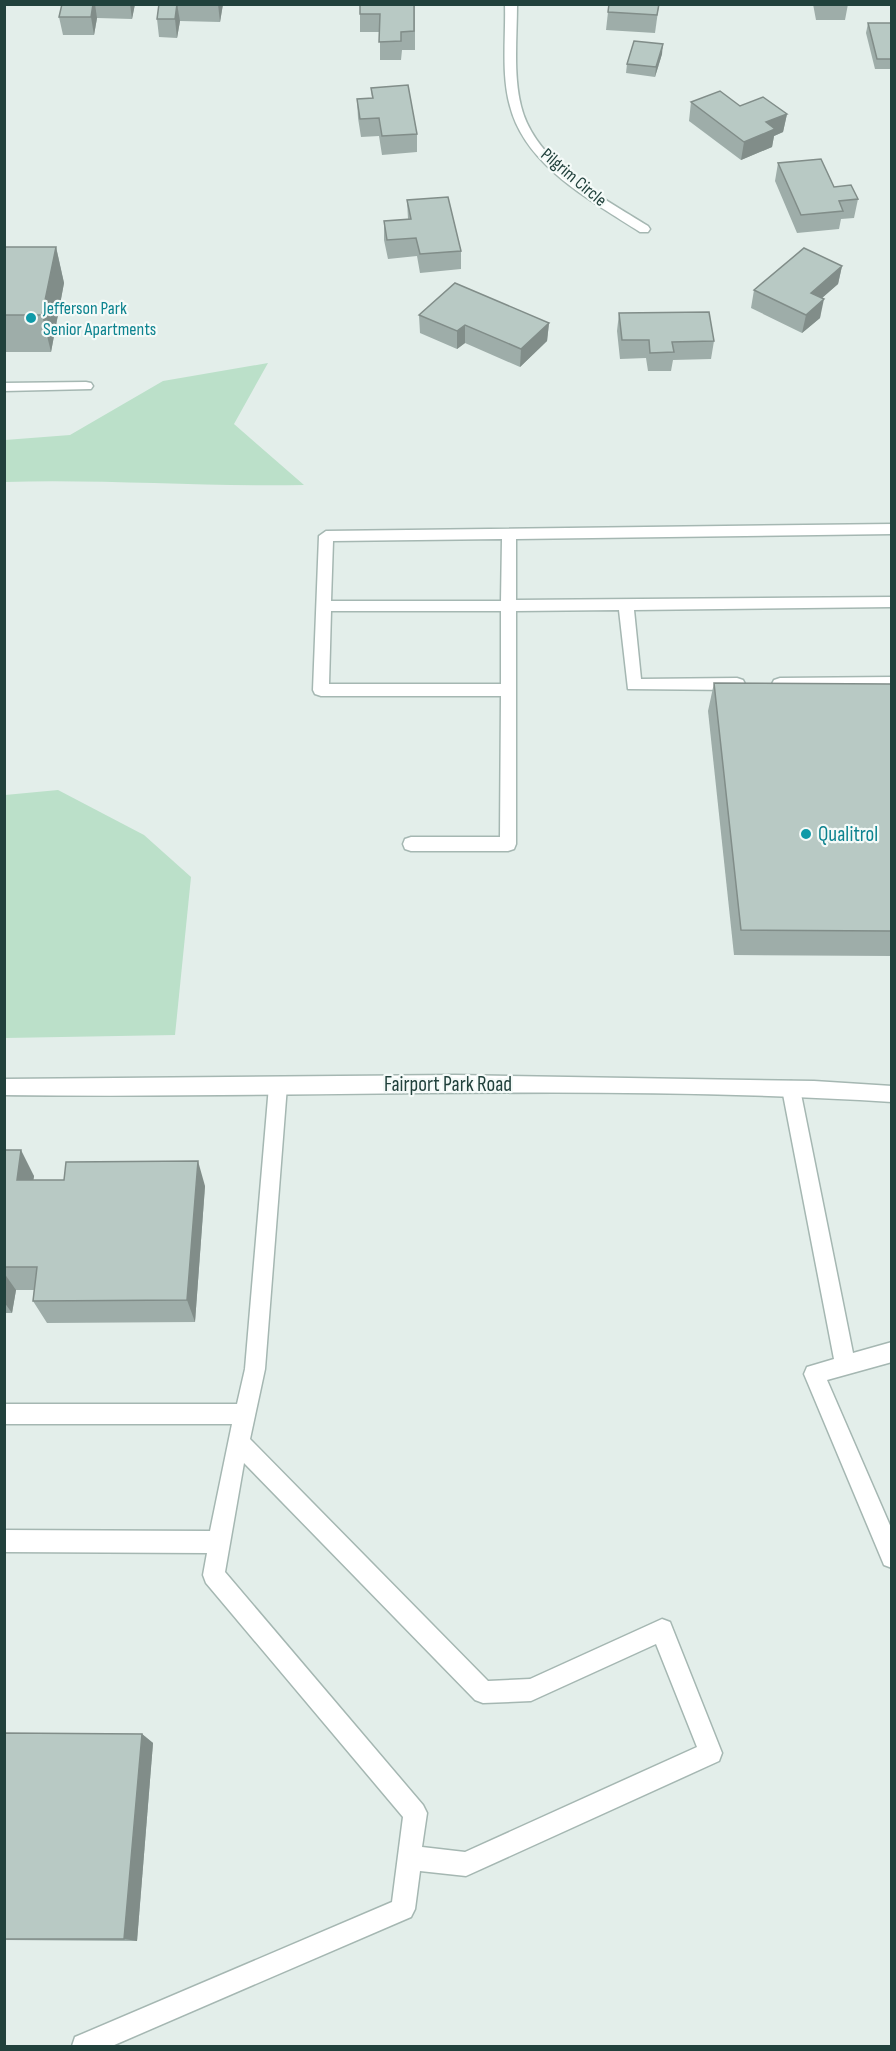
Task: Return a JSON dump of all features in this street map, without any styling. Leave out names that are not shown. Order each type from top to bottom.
[{"type":"street","name":"Pilgrim Circle","points":[[511,4],[515,105],[529,136],[547,158],[587,192],[644,229]]},
{"type":"street","points":[[4,387],[86,386]]},
{"type":"street","points":[[509,690],[321,690],[326,536],[891,529]]},
{"type":"street","points":[[411,844],[508,844],[509,534]]},
{"type":"street","points":[[324,606],[891,602]]},
{"type":"street","points":[[626,605],[634,686],[891,682]]},
{"type":"street","name":"Fairport Park Road","points":[[4,1087],[455,1083],[791,1089],[891,1094]]},
{"type":"street","points":[[84,2046],[403,1909],[415,1813],[214,1575],[238,1442],[255,1369],[278,1086]]},
{"type":"street","points":[[791,1089],[845,1365]]},
{"type":"street","points":[[891,1352],[814,1374],[891,1557]]},
{"type":"street","points":[[4,1414],[244,1414]]},
{"type":"street","points":[[238,1442],[483,1692],[531,1690],[662,1630],[711,1753],[466,1864],[410,1858]]},
{"type":"street","points":[[4,1541],[219,1542]]},
{"type":"green space","points":[[268,363],[234,424],[304,485],[5,482],[5,440],[70,435],[163,381]]},
{"type":"green space","points":[[58,790],[144,835],[191,877],[175,1035],[5,1038],[5,795]]},
{"type":"building","points":[[62,4],[93,4],[91,17],[59,17]]},
{"type":"building","points":[[159,4],[177,4],[175,19],[157,19]]},
{"type":"building","points":[[360,4],[414,4],[414,31],[401,32],[401,41],[379,42],[380,14],[360,14]]},
{"type":"building","points":[[609,4],[659,4],[657,15],[608,12]]},
{"type":"building","points":[[868,23],[891,23],[891,59],[877,59]]},
{"type":"building","points":[[634,41],[663,44],[656,67],[627,64]]},
{"type":"building","points":[[408,85],[417,134],[382,136],[379,118],[360,119],[357,99],[373,98],[371,88]]},
{"type":"building","points":[[720,91],[740,106],[763,97],[787,114],[766,122],[775,129],[744,142],[691,102]]},
{"type":"building","points":[[821,159],[834,187],[851,185],[858,199],[839,201],[843,211],[801,215],[778,163]]},
{"type":"building","points":[[448,197],[461,251],[420,254],[416,238],[387,240],[384,221],[411,219],[407,200]]},
{"type":"building","points":[[4,247],[56,247],[42,315],[4,315]]},
{"type":"building","points":[[804,248],[842,266],[811,293],[824,299],[806,315],[754,290]]},
{"type":"building","points":[[455,283],[549,323],[521,349],[465,325],[457,331],[419,315]]},
{"type":"building","points":[[709,312],[714,341],[672,342],[674,352],[650,353],[649,340],[622,340],[619,313]]},
{"type":"building","name":"Qualitrol","points":[[714,683],[891,684],[891,931],[741,930]]},
{"type":"building","points":[[4,1150],[21,1150],[17,1180],[64,1180],[66,1162],[198,1161],[187,1300],[33,1301],[37,1267],[4,1267]]},
{"type":"building","points":[[4,1733],[142,1734],[124,1939],[4,1939]]},
{"type":"place","name":"Jefferson Park Senior Apartments","points":[[31,318]]},
{"type":"place","name":"Qualitrol","points":[[806,834]]}]
